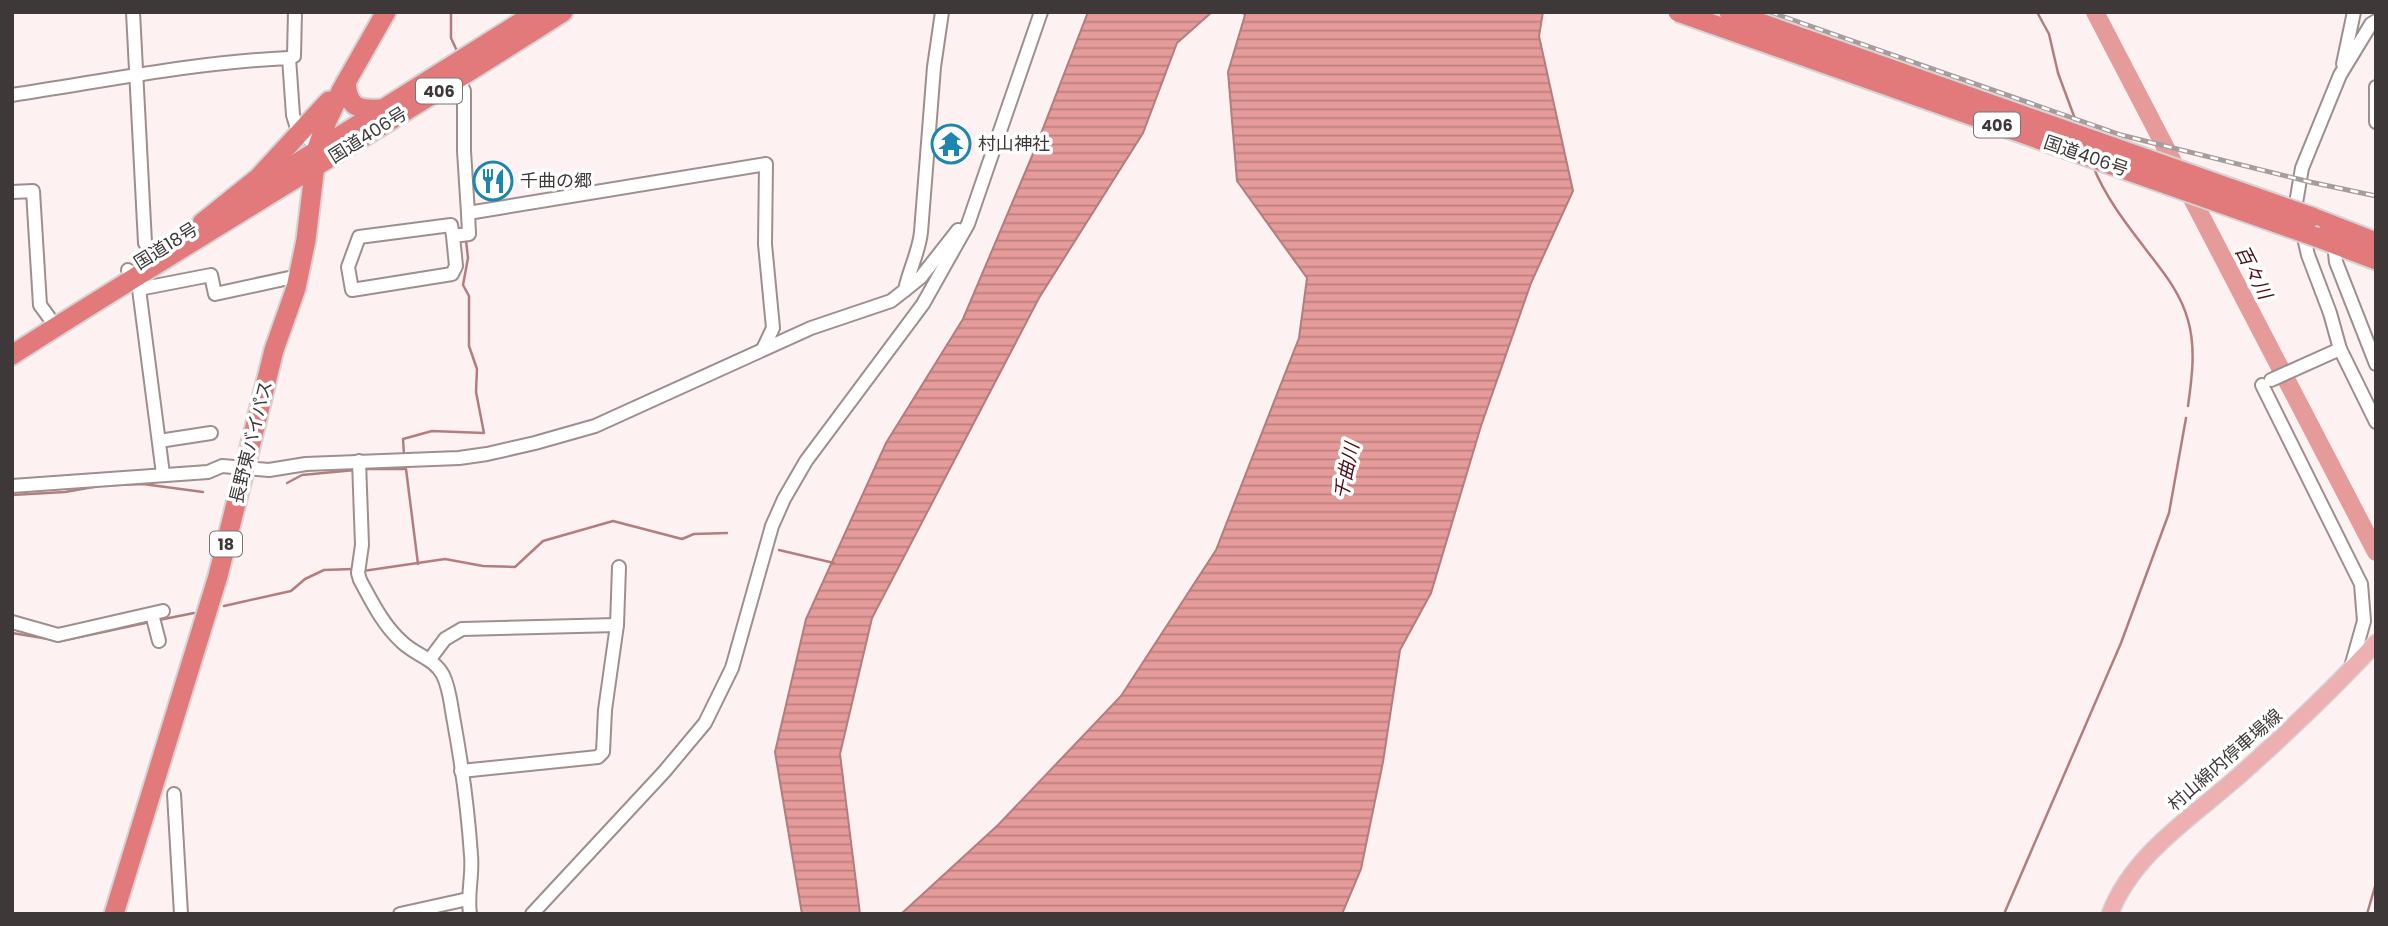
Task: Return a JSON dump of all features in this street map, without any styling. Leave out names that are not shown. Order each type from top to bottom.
[{"type":"highway","name":"国道406号","points":[[316,158],[380,109],[455,72],[537,12]]},
{"type":"highway","name":"国道406号","points":[[316,158],[455,72],[563,12]]},
{"type":"highway","name":"国道406号","points":[[1678,12],[2376,260]]},
{"type":"highway","name":"国道406号","points":[[1729,12],[2312,217],[2376,242]]},
{"type":"highway","name":"18","points":[[316,158],[327,121],[386,13]]},
{"type":"highway","points":[[202,223],[257,178],[344,86],[356,106],[380,109]]},
{"type":"highway","name":"国道18号","points":[[133,279],[152,254],[316,158]]},
{"type":"highway","name":"国道18号","points":[[12,340],[133,279],[316,158]]},
{"type":"highway","name":"長野東バイパス","points":[[114,914],[218,576],[274,350],[298,276],[306,240],[316,158]]},
{"type":"highway","name":"国道18号","points":[[12,355],[52,322]]},
{"type":"main road","name":"村山綿内停車場線","points":[[2110,914],[2132,872],[2180,825],[2296,725],[2376,643]]},
{"type":"street","points":[[133,12],[145,243],[152,254]]},
{"type":"street","points":[[12,95],[136,73],[242,60],[289,58],[294,56],[295,12]]},
{"type":"street","points":[[905,290],[921,232],[934,67],[942,12]]},
{"type":"street","points":[[2340,75],[2354,12]]},
{"type":"street","points":[[532,914],[664,772],[705,723],[732,668],[772,526],[784,499],[806,461],[923,304],[968,224],[1040,13]]},
{"type":"street","points":[[2376,21],[2371,24],[2340,75],[2302,169],[2296,203],[2308,255],[2330,313],[2340,349],[2376,422]]},
{"type":"street","points":[[289,58],[293,115],[316,158]]},
{"type":"street","points":[[453,236],[469,234],[464,91],[455,72]]},
{"type":"street","points":[[2376,87],[2376,122]]},
{"type":"street","points":[[468,213],[766,164],[765,244],[773,328],[763,349]]},
{"type":"street","points":[[12,192],[33,191],[40,306],[52,322]]},
{"type":"street","points":[[12,486],[208,471],[222,466],[269,470],[306,464],[459,458],[535,443],[595,426],[811,328],[891,301],[921,277],[955,232],[968,224]]},
{"type":"street","points":[[451,225],[453,236],[456,266],[452,274],[352,290],[348,267],[359,237],[451,225]]},
{"type":"street","points":[[2325,241],[2376,363]]},
{"type":"street","points":[[163,474],[133,279],[211,275],[215,294],[298,276]]},
{"type":"street","points":[[2340,349],[2267,382],[2361,584],[2364,621],[2349,671]]},
{"type":"street","points":[[159,441],[211,433]]},
{"type":"street","points":[[359,461],[362,545],[360,580],[391,633],[405,645],[430,659],[441,671],[446,683],[461,771],[471,856],[472,882],[468,900],[470,914]]},
{"type":"street","points":[[461,771],[598,757],[603,752],[605,710],[617,625],[619,566]]},
{"type":"street","points":[[12,622],[58,635],[157,617],[159,641]]},
{"type":"street","points":[[430,659],[444,639],[462,629],[617,625]]},
{"type":"street","points":[[174,794],[181,914]]},
{"type":"street","points":[[400,914],[468,900]]},
{"type":"water","points":[[1088,12],[1212,12],[1177,43],[1143,133],[1039,298],[872,618],[840,754],[860,914],[802,914],[775,752],[806,619],[886,443],[963,319],[1035,149]]},
{"type":"water","name":"千曲川","points":[[1242,12],[1543,12],[1539,36],[1573,191],[1531,283],[1481,426],[1431,593],[1400,650],[1383,762],[1361,869],[1342,914],[901,914],[998,825],[1121,696],[1216,550],[1299,338],[1307,278],[1237,181],[1228,72],[1245,15]]},
{"type":"waterway","points":[[451,12],[451,38],[457,51]]},
{"type":"waterway","points":[[2037,12],[2049,34],[2058,73],[2078,127]]},
{"type":"waterway","name":"百々川","points":[[2095,12],[2376,552]]},
{"type":"waterway","points":[[2093,166],[2103,188],[2170,282],[2185,310],[2193,352],[2188,406]]},
{"type":"waterway","points":[[404,455],[403,439],[432,431],[484,433],[476,392],[477,369],[469,346],[469,296],[463,285],[468,258],[466,240]]},
{"type":"waterway","points":[[2004,914],[2121,643],[2169,513],[2186,418]]},
{"type":"waterway","points":[[362,469],[406,469],[418,564]]},
{"type":"waterway","points":[[287,483],[302,475],[355,470]]},
{"type":"waterway","points":[[113,485],[143,484],[203,492]]},
{"type":"waterway","points":[[12,495],[65,492],[99,486]]},
{"type":"waterway","points":[[363,571],[445,559],[483,566],[515,567],[543,541],[613,521],[682,539],[694,534],[727,533]]},
{"type":"waterway","points":[[779,550],[834,563]]},
{"type":"waterway","points":[[224,606],[291,591],[305,579],[324,570],[353,569]]},
{"type":"waterway","points":[[159,620],[194,613]]},
{"type":"waterway","points":[[12,633],[61,641],[150,622]]},
{"type":"waterway","points":[[2367,914],[2376,883]]},
{"type":"railway","points":[[1770,12],[2121,135],[2376,196]]},
{"type":"place","name":"村山神社","points":[[951,144]]},
{"type":"place","name":"千曲の郷","points":[[493,181]]}]
